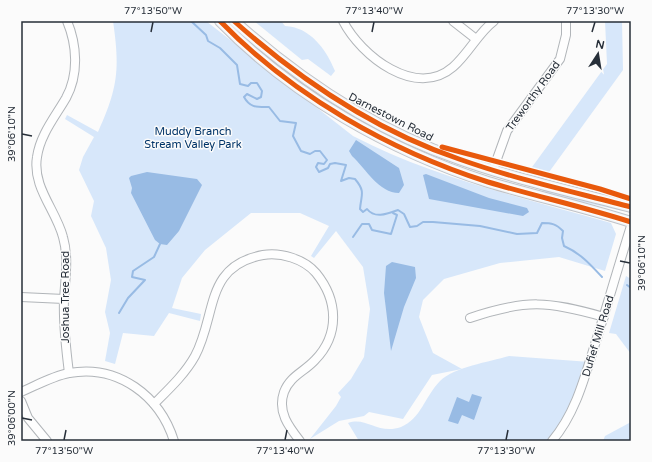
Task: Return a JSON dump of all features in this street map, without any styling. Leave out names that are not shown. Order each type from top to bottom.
[{"type":"main road","name":"Darnestown Road","points":[[220,21],[264,61],[313,97],[361,126],[414,153],[488,182],[631,222]]},
{"type":"main road","name":"Darnestown Road","points":[[234,21],[301,77],[352,110],[418,143],[460,160],[492,170],[631,207]]},
{"type":"street","name":"Joshua Tree Road","points":[[67,21],[74,41],[75,68],[67,96],[40,144],[36,170],[40,184],[57,219],[63,236],[66,252],[63,330],[69,373]]},
{"type":"street","points":[[343,21],[364,48],[383,64],[396,73],[418,78],[434,77],[453,67],[476,39],[494,21]]},
{"type":"street","points":[[453,21],[476,39]]},
{"type":"street","name":"Treworthy Road","points":[[492,170],[507,131],[560,59],[566,35],[566,21]]},
{"type":"street","name":"Dufief Mill Road","points":[[552,441],[561,431],[572,411],[582,385],[631,226]]},
{"type":"street","points":[[154,404],[185,373],[196,355],[207,329],[213,296],[223,278],[250,258],[265,254],[283,255],[295,259],[313,270],[324,284],[332,305],[334,320],[331,334],[325,347],[315,360],[292,378],[284,392],[282,411],[286,424],[300,441]]},
{"type":"street","points":[[21,297],[64,299]]},
{"type":"street","points":[[470,318],[510,306],[534,303],[574,308],[604,317]]},
{"type":"street","points":[[21,392],[69,373],[89,372],[112,375],[134,386],[154,404],[168,422],[174,441]]},
{"type":"street","points":[[21,401],[28,418],[47,441]]},
{"type":"green space","name":"Muddy Branch Stream Valley Park","points":[[113,21],[206,21],[353,136],[415,164],[447,175],[512,196],[611,223],[616,234],[605,271],[559,257],[500,263],[444,279],[423,300],[419,317],[433,353],[462,369],[432,375],[403,419],[369,412],[364,416],[339,421],[310,439],[336,406],[341,397],[338,393],[351,379],[364,357],[370,309],[363,267],[336,231],[314,258],[311,256],[329,226],[300,213],[251,213],[205,250],[182,278],[172,308],[201,314],[200,321],[169,313],[154,336],[123,333],[115,364],[105,361],[110,333],[105,312],[111,280],[106,248],[91,216],[94,201],[79,170],[83,157],[94,137],[65,119],[67,115],[98,132],[110,103],[116,78],[117,66]]},
{"type":"green space","points":[[225,21],[229,21],[292,74],[315,90],[361,120],[411,145],[410,147],[346,114],[310,91],[266,58]]},
{"type":"green space","points":[[254,21],[281,21],[285,26],[302,30],[322,47],[335,71],[331,76],[308,59],[302,60]]},
{"type":"green space","points":[[605,21],[622,21],[623,70],[544,179],[527,174],[607,64]]},
{"type":"green space","points":[[534,186],[617,208],[623,211],[551,195]]},
{"type":"green space","points":[[626,276],[631,279],[631,354],[616,334],[609,333]]},
{"type":"green space","points":[[509,356],[590,362],[582,385],[552,441],[359,441],[348,423],[355,421],[386,429],[401,427],[413,419],[435,387],[446,376],[472,366]]},
{"type":"green space","points":[[631,422],[631,441],[603,441],[605,436]]},
{"type":"water","points":[[356,140],[399,168],[404,185],[399,193],[392,192],[379,185],[352,156],[349,151]]},
{"type":"water","points":[[147,172],[197,179],[202,185],[179,231],[167,245],[160,244],[155,240],[131,193],[132,188],[129,178],[131,176]]},
{"type":"water","points":[[426,174],[489,198],[527,208],[529,212],[523,216],[429,199],[423,175]]},
{"type":"water","points":[[392,262],[415,267],[416,278],[404,307],[391,351],[384,293],[386,266]]},
{"type":"water","points":[[472,394],[482,397],[474,420],[462,415],[458,424],[448,421],[457,397],[469,402]]},
{"type":"waterway","points":[[191,21],[206,35],[208,41],[220,48],[237,65],[240,84],[248,86],[251,83],[257,83],[262,91],[261,97],[257,99],[247,94],[244,97],[246,101],[257,107],[269,107],[280,121],[296,123],[293,136],[301,151],[310,154],[315,151],[320,151],[327,160],[324,164],[318,163],[316,167],[319,172],[328,168],[330,164],[335,163],[346,165],[341,181],[349,178],[355,179],[361,187],[362,194],[360,209],[363,212],[367,209],[374,214],[381,215],[398,210],[404,214],[410,227],[417,226],[423,222],[433,222],[480,226],[517,234],[537,233],[542,223],[556,225],[563,231],[562,238],[564,246],[580,255],[602,277]]},
{"type":"waterway","points":[[353,237],[362,224],[369,224],[372,230],[391,234],[397,215],[393,213]]},
{"type":"waterway","points":[[119,313],[128,298],[145,280],[132,277],[133,271],[154,257],[160,244]]},
{"type":"waterway","points":[[627,285],[631,288]]},
{"type":"cycle path","points":[[220,21],[248,48],[278,73],[344,118],[379,137],[451,169],[488,182],[631,222]]},
{"type":"cycle path","points":[[234,21],[259,43],[312,83],[339,101],[397,134],[459,159],[501,173],[631,207]]},
{"type":"cycle path","points":[[442,147],[600,189],[631,199]]}]
